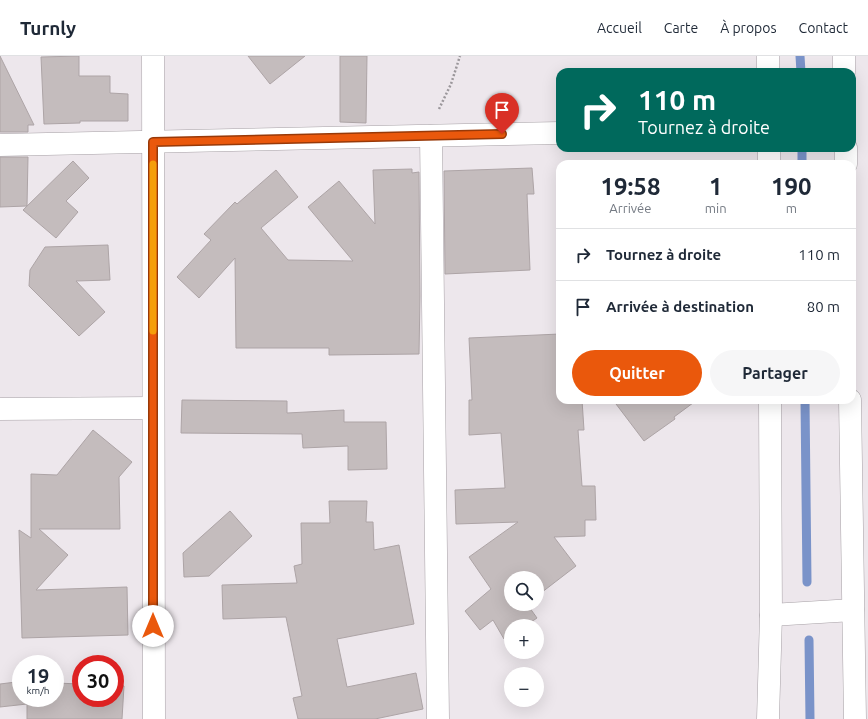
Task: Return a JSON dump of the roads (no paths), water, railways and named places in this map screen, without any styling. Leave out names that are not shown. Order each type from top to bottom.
[{"type":"street","points":[[153,56],[154,719]]},
{"type":"street","points":[[768,56],[768,68]]},
{"type":"street","points":[[844,56],[844,68]]},
{"type":"street","points":[[0,145],[556,133]]},
{"type":"street","points":[[431,136],[438,719]]},
{"type":"street","points":[[768,719],[771,615],[770,404]]},
{"type":"street","points":[[850,404],[855,719]]},
{"type":"street","points":[[0,409],[153,408]]},
{"type":"street","points":[[771,615],[854,610]]},
{"type":"waterway","points":[[800,56],[801,68]]},
{"type":"waterway","points":[[802,152],[802,160]]},
{"type":"waterway","points":[[805,404],[807,582]]},
{"type":"waterway","points":[[809,640],[810,719]]}]
